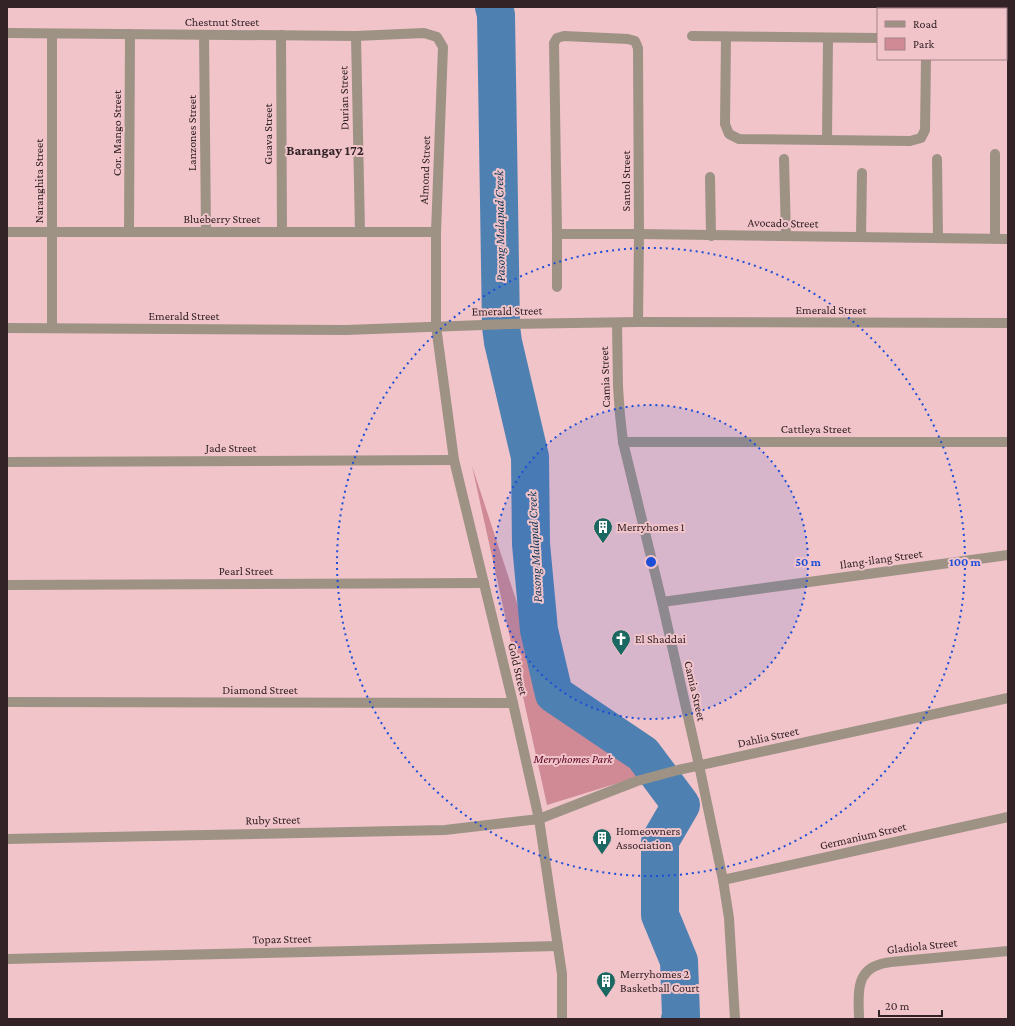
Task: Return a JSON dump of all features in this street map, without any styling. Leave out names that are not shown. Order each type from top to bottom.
[{"type":"street","name":"Chestnut Street","points":[[7,33],[281,36],[356,36],[424,33],[437,37]]},
{"type":"street","name":"Naranghita Street","points":[[52,34],[52,328]]},
{"type":"street","name":"Cor. Mango Street","points":[[129,232],[130,34]]},
{"type":"street","name":"Lanzones Street","points":[[204,35],[206,232]]},
{"type":"street","name":"Guava Street","points":[[281,36],[282,232]]},
{"type":"street","name":"Durian Street","points":[[356,36],[360,232]]},
{"type":"street","name":"Santol Street","points":[[558,234],[554,43],[557,38],[564,36],[628,39],[635,41],[638,48],[638,322]]},
{"type":"street","points":[[692,36],[877,38]]},
{"type":"street","name":"Almond Street","points":[[436,326],[436,232],[443,47],[437,37]]},
{"type":"street","points":[[726,37],[725,124],[729,134],[739,139],[910,141],[921,138],[925,130],[926,60]]},
{"type":"street","points":[[827,139],[828,38]]},
{"type":"street","points":[[995,154],[995,239]]},
{"type":"street","points":[[784,159],[786,236]]},
{"type":"street","points":[[937,159],[938,238]]},
{"type":"street","points":[[861,237],[862,173]]},
{"type":"street","points":[[710,177],[711,236]]},
{"type":"street","name":"Blueberry Street","points":[[7,232],[436,232]]},
{"type":"street","points":[[557,287],[558,234]]},
{"type":"street","name":"Avocado Street","points":[[558,234],[1008,239]]},
{"type":"street","name":"Emerald Street","points":[[7,328],[346,330],[489,324],[617,322],[1008,323]]},
{"type":"street","name":"Camia Street","points":[[617,322],[618,388],[623,442],[662,602],[699,765],[723,880],[729,918],[735,1019]]},
{"type":"street","name":"Gold Street","points":[[436,326],[454,460],[513,703],[539,819],[562,974],[562,1019]]},
{"type":"street","name":"Cattleya Street","points":[[623,442],[1008,442]]},
{"type":"street","name":"Jade Street","points":[[7,462],[454,460]]},
{"type":"street","name":"Ilang-ilang Street","points":[[662,602],[1008,555]]},
{"type":"street","name":"Pearl Street","points":[[7,585],[484,583]]},
{"type":"street","name":"Dahlia Street","points":[[539,819],[637,781],[678,770],[1008,698]]},
{"type":"street","name":"Diamond Street","points":[[7,702],[513,703]]},
{"type":"street","name":"Germanium Street","points":[[723,880],[1008,817]]},
{"type":"street","name":"Ruby Street","points":[[7,839],[445,830],[539,819]]},
{"type":"street","name":"Topaz Street","points":[[7,959],[558,946]]},
{"type":"street","name":"Gladiola Street","points":[[859,1019],[860,983],[868,971],[877,965],[891,962],[1008,951]]},
{"type":"green space","name":"Merryhomes Park","points":[[472,466],[550,703],[635,756],[644,775],[547,805]]},
{"type":"waterway","name":"Pasong Malapad Creek","points":[[494,7],[496,15],[501,327],[503,342],[530,457],[531,544],[539,630],[554,694],[643,754],[681,805],[660,841],[660,915],[679,961],[680,1019]]},
{"type":"place","name":"Merryhomes 1","points":[[603,544]]},
{"type":"place","name":"El Shaddai","points":[[621,656]]},
{"type":"place","name":"Homeowners Association","points":[[602,855]]},
{"type":"place","name":"Merryhomes 2 Basketball Court","points":[[606,998]]},
{"type":"district","name":"Barangay 172","points":[[325,150]]}]
